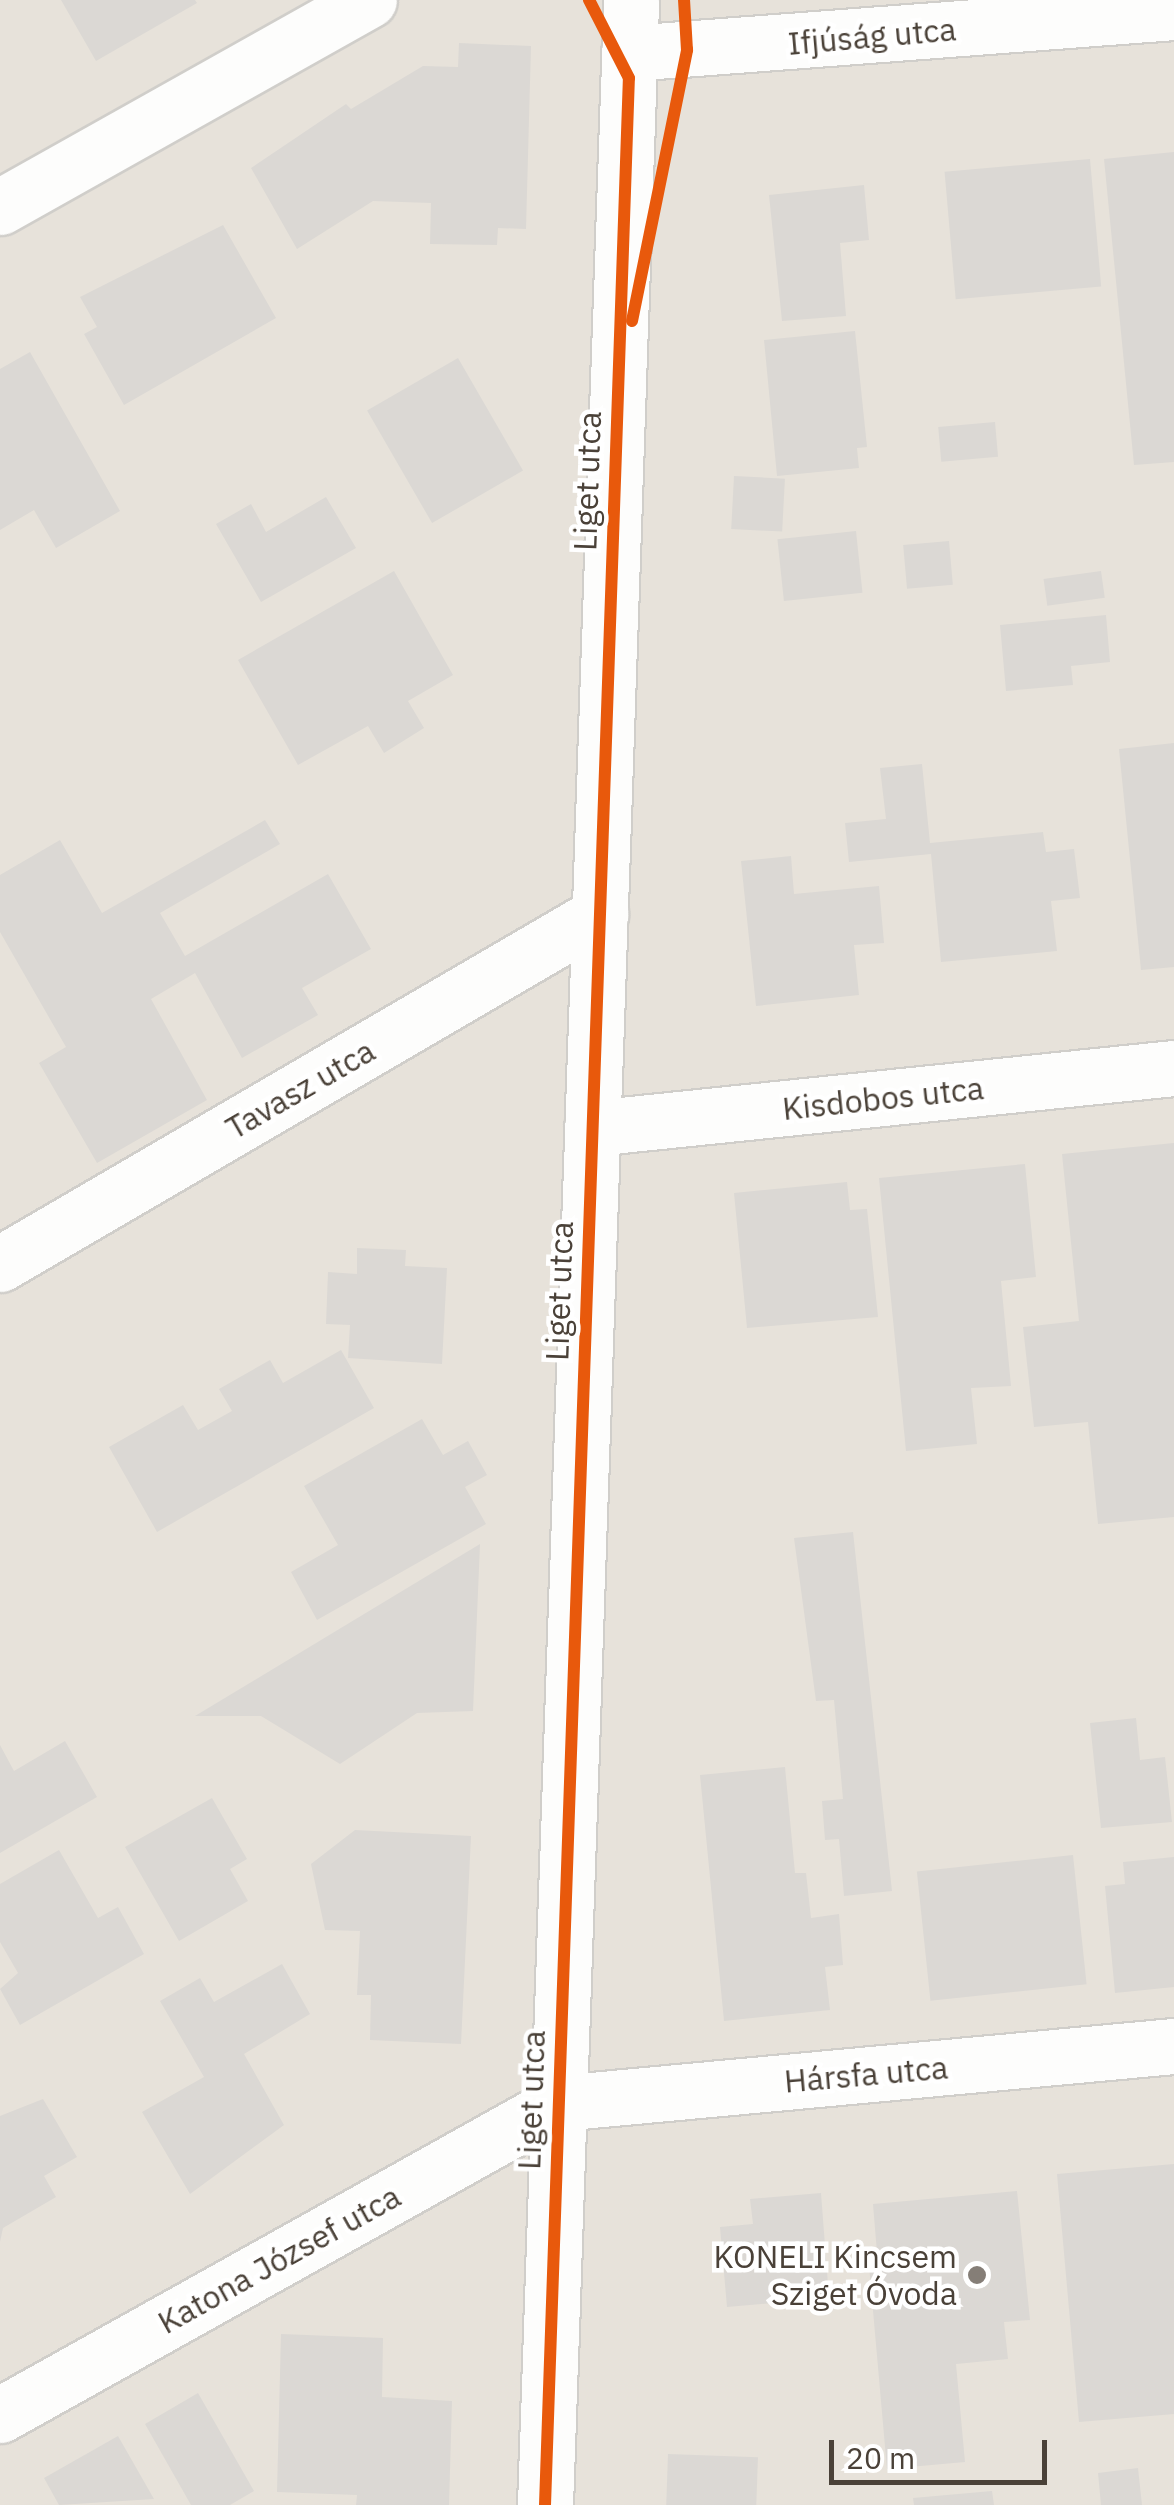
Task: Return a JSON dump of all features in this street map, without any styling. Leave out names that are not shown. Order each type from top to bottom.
[{"type":"street","points":[[0,207],[369,0]]},
{"type":"street","name":"Ifjúság utca","points":[[630,26],[1174,12]]},
{"type":"street","name":"Liget utca","points":[[544,2505],[630,26]]},
{"type":"street","name":"Tavasz utca","points":[[0,1264],[600,914]]},
{"type":"street","name":"Kisdobos utca","points":[[592,1128],[1174,1068]]},
{"type":"street","name":"Hársfa utca","points":[[558,2103],[1174,2046]]},
{"type":"street","name":"Katona József utca","points":[[0,2416],[558,2103]]},
{"type":"shaded area","points":[[0,0],[1174,0],[1174,2505],[0,2505]]},
{"type":"building","points":[[61,0],[195,0],[197,3],[96,61]]},
{"type":"building","points":[[459,43],[531,46],[526,229],[498,228],[497,245],[430,244],[431,203],[373,201],[297,249],[251,168],[346,104],[351,109],[423,66],[458,67]]},
{"type":"building","points":[[1174,152],[1174,462],[1134,465],[1104,159]]},
{"type":"building","points":[[1090,159],[1101,287],[956,299],[945,172]]},
{"type":"building","points":[[864,185],[869,240],[840,243],[846,316],[782,321],[769,195]]},
{"type":"building","points":[[223,225],[276,318],[124,405],[84,334],[97,327],[80,297]]},
{"type":"building","points":[[855,331],[867,447],[857,448],[859,468],[777,476],[764,340]]},
{"type":"building","points":[[30,352],[120,511],[56,548],[34,510],[0,530],[0,369]]},
{"type":"building","points":[[458,358],[523,471],[432,523],[367,410]]},
{"type":"building","points":[[995,422],[998,457],[941,462],[938,427]]},
{"type":"building","points":[[734,476],[785,479],[782,532],[731,529]]},
{"type":"building","points":[[326,497],[356,548],[261,602],[216,524],[251,504],[266,532]]},
{"type":"building","points":[[856,531],[862,593],[784,601],[777,539]]},
{"type":"building","points":[[949,541],[953,585],[907,589],[903,545]]},
{"type":"building","points":[[394,571],[453,675],[408,701],[424,728],[384,753],[368,726],[298,765],[238,660]]},
{"type":"building","points":[[1101,571],[1105,598],[1047,606],[1044,579]]},
{"type":"building","points":[[1106,615],[1110,662],[1071,666],[1073,685],[1006,691],[1000,625]]},
{"type":"building","points":[[1174,743],[1174,967],[1141,970],[1119,749]]},
{"type":"building","points":[[922,764],[930,843],[1043,832],[1046,852],[1074,849],[1080,898],[1051,901],[1057,951],[941,962],[931,854],[849,862],[845,823],[886,819],[880,768]]},
{"type":"building","points":[[265,820],[280,844],[160,913],[185,956],[328,874],[371,949],[302,988],[318,1015],[242,1058],[195,973],[151,999],[207,1100],[97,1163],[39,1063],[66,1047],[0,932],[0,875],[60,840],[102,913]]},
{"type":"building","points":[[791,856],[794,894],[879,886],[884,943],[854,945],[859,995],[756,1006],[741,861]]},
{"type":"building","points":[[1174,1143],[1174,1517],[1098,1524],[1088,1422],[1034,1427],[1023,1327],[1079,1321],[1062,1154]]},
{"type":"building","points":[[1025,1164],[1036,1277],[1001,1281],[1011,1386],[971,1388],[977,1444],[906,1451],[879,1178]]},
{"type":"building","points":[[847,1182],[850,1210],[867,1209],[878,1317],[747,1328],[734,1193]]},
{"type":"building","points":[[357,1248],[406,1250],[405,1266],[447,1268],[442,1364],[348,1358],[350,1325],[326,1324],[328,1272],[357,1274]]},
{"type":"building","points":[[341,1350],[374,1408],[157,1532],[109,1447],[183,1405],[198,1430],[232,1411],[219,1389],[270,1360],[283,1383]]},
{"type":"building","points":[[422,1419],[443,1455],[468,1441],[487,1475],[465,1487],[486,1524],[317,1620],[291,1572],[338,1545],[304,1486]]},
{"type":"building","points":[[853,1532],[892,1891],[844,1896],[839,1839],[825,1840],[822,1801],[843,1799],[834,1700],[816,1701],[794,1538]]},
{"type":"building","points":[[480,1544],[473,1711],[417,1713],[340,1764],[261,1716],[195,1716]]},
{"type":"building","points":[[1136,1718],[1140,1760],[1165,1757],[1172,1822],[1101,1828],[1090,1723]]},
{"type":"building","points":[[65,1741],[97,1797],[0,1853],[0,1745],[14,1771]]},
{"type":"building","points":[[785,1767],[795,1873],[806,1873],[811,1918],[839,1914],[843,1965],[825,1967],[830,2010],[724,2021],[700,1775]]},
{"type":"building","points":[[212,1798],[247,1859],[230,1869],[248,1901],[179,1941],[125,1847]]},
{"type":"building","points":[[355,1830],[471,1836],[461,2044],[370,2040],[371,1995],[357,1995],[360,1931],[325,1930],[311,1864]]},
{"type":"building","points":[[59,1850],[98,1918],[118,1907],[144,1954],[20,2025],[0,1989],[18,1973],[0,1942],[0,1884]]},
{"type":"building","points":[[1073,1855],[1087,1984],[930,2001],[917,1871]]},
{"type":"building","points":[[1174,1857],[1174,1987],[1115,1993],[1105,1886],[1125,1884],[1123,1862]]},
{"type":"building","points":[[282,1964],[310,2014],[244,2054],[284,2125],[190,2194],[142,2112],[204,2077],[160,2001],[200,1978],[214,2002]]},
{"type":"building","points":[[43,2099],[77,2157],[44,2176],[56,2197],[3,2228],[0,2242],[0,2116]]},
{"type":"building","points":[[1174,2164],[1174,2414],[1079,2422],[1057,2174]]},
{"type":"building","points":[[1017,2191],[1030,2320],[1004,2322],[1008,2359],[956,2364],[965,2462],[887,2469],[868,2254],[877,2253],[873,2204]]},
{"type":"building","points":[[821,2193],[829,2298],[727,2307],[720,2227],[753,2224],[750,2199]]},
{"type":"building","points":[[281,2334],[383,2338],[382,2397],[452,2401],[449,2505],[356,2505],[357,2495],[277,2492]]},
{"type":"building","points":[[198,2393],[254,2491],[230,2505],[191,2505],[145,2424]]},
{"type":"building","points":[[118,2436],[154,2499],[59,2505],[44,2478]]},
{"type":"building","points":[[668,2454],[758,2457],[756,2505],[666,2505]]},
{"type":"building","points":[[1138,2468],[1142,2505],[1101,2505],[1098,2473]]},
{"type":"building","points":[[992,2491],[994,2505],[914,2505],[913,2498]]},
{"type":"cycle path","points":[[545,2505],[629,78],[589,0]]},
{"type":"cycle path","points":[[632,321],[687,50],[684,0]]},
{"type":"place","name":"KONELI Kincsem Sziget Óvoda","points":[[977,2275]]}]
